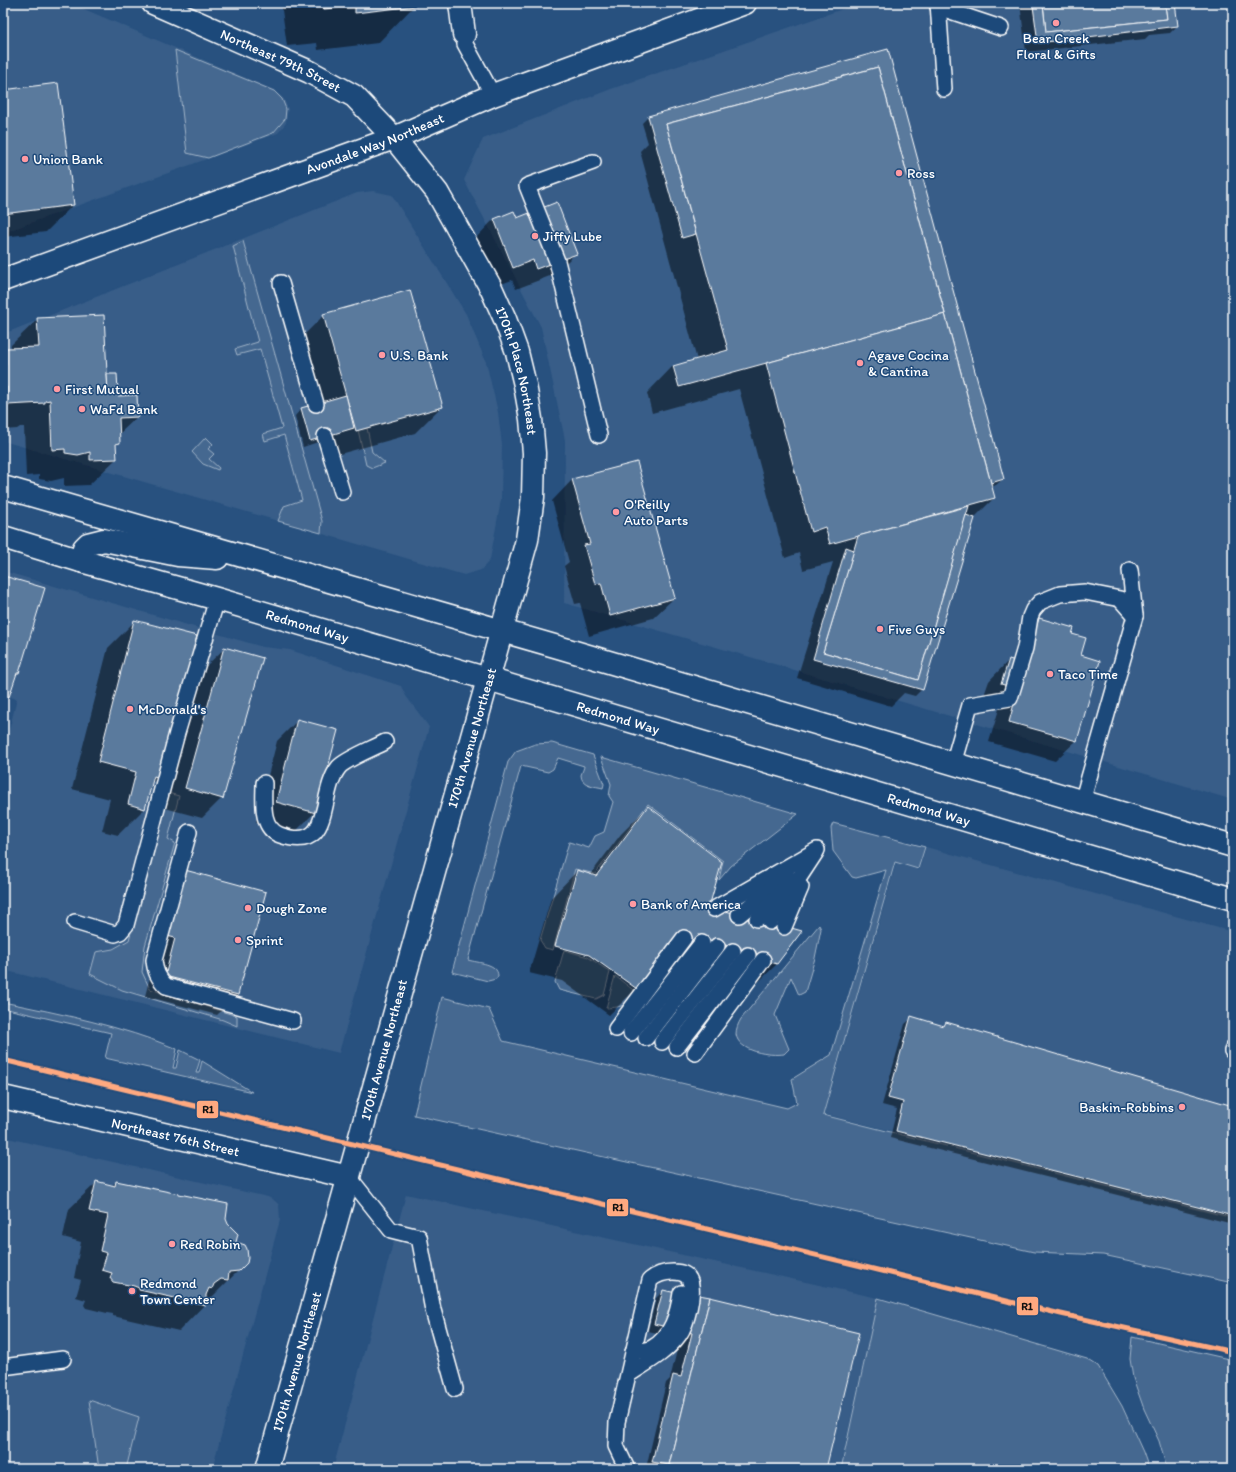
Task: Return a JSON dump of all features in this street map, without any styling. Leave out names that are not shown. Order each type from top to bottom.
[{"type":"main road","name":"Northeast 79th Street","points":[[153,3],[310,72],[354,96],[394,138]]},
{"type":"main road","points":[[460,3],[464,34]]},
{"type":"main road","name":"Avondale Way Northeast","points":[[3,280],[394,138],[493,95],[745,3]]},
{"type":"main road","name":"170th Place Northeast","points":[[394,138],[437,192],[491,288],[505,319],[517,352],[525,385],[531,419],[534,454],[533,497],[528,540],[503,631]]},
{"type":"main road","points":[[3,486],[503,631],[1233,846]]},
{"type":"main road","name":"Redmond Way","points":[[3,536],[81,561],[217,599],[1233,899]]},
{"type":"main road","points":[[81,561],[84,548],[88,544],[104,540],[178,555],[220,558],[248,557]]},
{"type":"main road","name":"170th Avenue Northeast","points":[[267,1469],[406,971],[503,631]]},
{"type":"main road","name":"Northeast 76th Street","points":[[3,1097],[349,1177]]},
{"type":"lane","points":[[944,89],[938,5],[1001,28]]},
{"type":"lane","points":[[464,34],[465,44],[493,95]]},
{"type":"lane","points":[[593,162],[527,186],[557,261],[599,434]]},
{"type":"lane","points":[[281,283],[316,404]]},
{"type":"lane","points":[[325,436],[342,492]]},
{"type":"lane","points":[[1082,802],[1135,616],[1130,570]]},
{"type":"lane","points":[[953,764],[970,705],[1010,698],[1025,648],[1033,610],[1040,602],[1060,594],[1085,592],[1120,599],[1135,616]]},
{"type":"lane","points":[[75,922],[115,934],[120,932],[126,925],[177,732],[217,599]]},
{"type":"lane","points":[[264,784],[264,814],[268,825],[276,834],[291,839],[306,839],[316,833],[334,775],[340,766],[385,742]]},
{"type":"lane","points":[[189,832],[154,960],[155,970],[159,980],[166,986],[293,1021]]},
{"type":"lane","points":[[817,850],[726,912],[817,850]]},
{"type":"lane","points":[[817,850],[770,923],[817,850]]},
{"type":"lane","points":[[616,1029],[684,938]]},
{"type":"lane","points":[[631,1033],[702,942]]},
{"type":"lane","points":[[646,1038],[717,946]]},
{"type":"lane","points":[[662,1042],[733,951]]},
{"type":"lane","points":[[677,1047],[748,955]]},
{"type":"lane","points":[[695,1053],[763,960]]},
{"type":"lane","points":[[349,1177],[391,1230],[419,1237],[433,1310],[455,1388]]},
{"type":"lane","points":[[628,1374],[667,1349],[680,1334],[687,1316],[692,1293],[690,1279],[686,1275],[671,1272],[653,1277]]},
{"type":"lane","points":[[633,1352],[651,1348],[668,1334],[674,1322],[682,1288],[679,1282],[672,1276],[653,1277]]},
{"type":"lane","points":[[627,1469],[616,1446],[617,1422],[633,1352],[653,1277]]},
{"type":"lane","points":[[3,1367],[63,1359]]},
{"type":"shaded area","points":[[3,3],[70,3],[274,90],[284,99],[288,109],[286,123],[278,133],[3,233]]},
{"type":"shaded area","points":[[860,3],[1233,3],[1233,800],[564,603],[565,440],[541,327],[464,180],[483,139],[611,89]]},
{"type":"shaded area","points":[[175,50],[274,91],[282,99],[286,109],[285,119],[273,133],[208,158],[187,153]]},
{"type":"shaded area","points":[[373,191],[392,195],[466,314],[486,362],[498,412],[502,445],[501,500],[490,560],[481,570],[464,575],[3,441],[3,334],[357,193]]},
{"type":"shaded area","points":[[243,241],[322,521],[321,533],[278,521],[284,506],[302,500],[284,435],[265,441],[263,434],[282,428],[260,349],[237,355],[235,349],[258,342],[233,246]]},
{"type":"shaded area","points":[[367,428],[372,452],[385,463],[372,468],[366,465],[358,430]]},
{"type":"shaded area","points":[[206,437],[213,444],[208,449],[214,454],[209,459],[219,468],[218,470],[203,464],[192,452]]},
{"type":"shaded area","points":[[3,571],[263,647],[290,650],[401,686],[406,696],[429,727],[339,1053],[3,970],[3,754],[17,699],[3,695]]},
{"type":"shaded area","points":[[552,743],[593,755],[604,784],[603,788],[589,785],[583,781],[581,775],[584,766],[558,758],[553,769],[548,772],[521,766],[468,960],[495,968],[498,976],[496,979],[488,981],[452,972],[508,762],[516,751],[535,744]]},
{"type":"shaded area","points":[[601,757],[798,814],[731,866],[719,880],[723,861],[648,804],[595,874],[575,869],[553,950],[545,948],[540,940],[569,842],[589,848],[595,836],[604,832],[613,802],[609,796],[611,784]]},
{"type":"shaded area","points":[[168,793],[179,796],[168,839],[175,843],[145,946],[142,972],[150,989],[237,1016],[237,1026],[223,1020],[122,990],[90,974],[96,952],[113,949],[129,940]]},
{"type":"shaded area","points":[[833,823],[925,847],[918,869],[895,862],[823,1115],[1233,1218],[1233,1283],[1103,1255],[1034,1252],[414,1115],[442,997],[489,1009],[503,1041],[787,1108],[797,1103],[792,1079],[831,1055],[886,870],[856,878],[852,877],[833,851],[831,828]]},
{"type":"shaded area","points":[[926,847],[1233,932],[1233,1217],[824,1114],[896,863],[919,870]]},
{"type":"shaded area","points":[[819,925],[821,929],[815,958],[805,992],[799,995],[791,977],[775,1015],[789,1049],[784,1054],[771,1054],[756,1052],[748,1049],[738,1040],[736,1034],[741,1019]]},
{"type":"shaded area","points":[[564,950],[588,957],[610,972],[604,995],[596,999],[559,990],[555,982]]},
{"type":"shaded area","points":[[615,976],[636,992],[624,1005],[606,1008]]},
{"type":"shaded area","points":[[3,1002],[91,1021],[156,1041],[177,1049],[173,1068],[176,1068],[180,1050],[200,1060],[196,1073],[199,1073],[202,1061],[252,1092],[105,1058],[111,1033],[3,1008]]},
{"type":"shaded area","name":"Redmond Town Center","points":[[3,1137],[268,1197],[279,1205],[280,1220],[212,1469],[3,1469]]},
{"type":"shaded area","points":[[406,1194],[878,1298],[840,1469],[333,1469]]},
{"type":"shaded area","points":[[878,1298],[1087,1359],[1098,1366],[1122,1406],[1149,1469],[841,1469]]},
{"type":"shaded area","points":[[1132,1337],[1233,1360],[1233,1469],[1167,1469],[1159,1441],[1144,1409],[1133,1378],[1130,1359]]},
{"type":"shaded area","points":[[89,1400],[139,1417],[126,1469],[99,1469]]},
{"type":"building","points":[[323,3],[416,3],[416,6],[355,13],[355,6],[324,9]]},
{"type":"building","points":[[1043,3],[1165,3],[1167,19],[1046,32]]},
{"type":"building","points":[[1165,3],[1175,3],[1178,26],[1038,43],[1033,6],[1043,5],[1046,32],[1167,19]]},
{"type":"building","points":[[888,49],[1004,479],[991,483],[878,67],[666,124],[696,234],[682,238],[648,116]]},
{"type":"building","points":[[878,67],[945,314],[679,387],[673,366],[728,350],[666,124]]},
{"type":"building","points":[[58,83],[74,205],[3,214],[3,90]]},
{"type":"building","name":"Jiffy Lube","points":[[557,202],[577,254],[536,269],[533,260],[513,268],[494,219],[514,211],[517,218]]},
{"type":"building","name":"U.S. Bank","points":[[410,290],[443,407],[356,431],[323,314]]},
{"type":"building","points":[[945,314],[995,498],[830,544],[825,527],[811,532],[766,363]]},
{"type":"building","name":"First Mutual","points":[[104,315],[108,392],[118,391],[118,396],[137,395],[138,417],[119,418],[120,443],[116,444],[117,459],[90,460],[90,452],[78,455],[65,453],[65,449],[52,450],[50,400],[45,401],[45,403],[7,405],[7,387],[5,387],[3,381],[3,369],[4,365],[6,365],[6,348],[39,347],[37,318]]},
{"type":"building","points":[[107,374],[117,374],[118,391],[108,392]]},
{"type":"building","points":[[346,395],[354,428],[310,441],[301,408]]},
{"type":"building","name":"O'Reilly Auto Parts","points":[[637,462],[675,598],[610,616],[601,583],[595,584],[584,545],[590,544],[572,479]]},
{"type":"building","points":[[969,506],[918,680],[823,652],[858,536]]},
{"type":"building","points":[[966,515],[975,518],[923,690],[813,659],[846,547],[854,550],[823,652],[918,680]]},
{"type":"building","points":[[4,576],[45,588],[19,673],[17,673],[9,697],[3,695]]},
{"type":"building","name":"Taco Time","points":[[1039,618],[1074,628],[1072,634],[1086,638],[1081,655],[1100,661],[1077,741],[1009,722],[1018,689],[1001,684],[1009,659],[1025,664]]},
{"type":"building","points":[[134,620],[197,636],[162,772],[159,778],[154,776],[145,809],[128,804],[136,772],[98,762]]},
{"type":"building","points":[[224,647],[263,658],[223,799],[185,788]]},
{"type":"building","points":[[297,719],[338,730],[316,813],[276,802]]},
{"type":"building","points":[[648,806],[722,862],[709,907],[802,931],[777,964],[678,936],[637,989],[589,955],[555,946],[577,870],[596,876]]},
{"type":"building","points":[[185,870],[266,892],[238,995],[165,976],[175,938],[167,936]]},
{"type":"building","points":[[911,1016],[944,1026],[946,1022],[1233,1106],[1233,1216],[896,1131],[903,1102],[888,1098]]},
{"type":"building","name":"Red Robin","points":[[96,1181],[115,1186],[116,1181],[228,1204],[226,1219],[228,1224],[238,1234],[236,1242],[245,1245],[247,1249],[247,1263],[239,1271],[229,1272],[228,1280],[221,1279],[214,1284],[212,1289],[209,1288],[206,1295],[206,1305],[139,1290],[139,1288],[134,1286],[113,1282],[110,1278],[112,1273],[102,1270],[107,1253],[100,1251],[108,1215],[89,1211]]},
{"type":"building","points":[[663,1290],[698,1298],[699,1295],[710,1297],[669,1465],[652,1462],[673,1375],[681,1377],[692,1333],[654,1324]]},
{"type":"building","points":[[710,1297],[859,1333],[826,1469],[685,1469],[669,1465]]},
{"type":"transit line","name":"R1","points":[[3,1060],[1061,1314],[1233,1352]]},
{"type":"place","name":"Bear Creek Floral & Gifts","points":[[1056,23]]},
{"type":"place","name":"Union Bank","points":[[25,159]]},
{"type":"place","name":"Ross","points":[[899,173]]},
{"type":"place","name":"Jiffy Lube","points":[[535,236]]},
{"type":"place","name":"U.S. Bank","points":[[382,355]]},
{"type":"place","name":"Agave Cocina & Cantina","points":[[860,363]]},
{"type":"place","name":"First Mutual","points":[[57,389]]},
{"type":"place","name":"WaFd Bank","points":[[82,409]]},
{"type":"place","name":"O'Reilly Auto Parts","points":[[616,512]]},
{"type":"place","name":"Five Guys","points":[[880,629]]},
{"type":"place","name":"Taco Time","points":[[1050,674]]},
{"type":"place","name":"McDonald's","points":[[130,709]]},
{"type":"place","name":"Bank of America","points":[[633,904]]},
{"type":"place","name":"Dough Zone","points":[[248,908]]},
{"type":"place","name":"Sprint","points":[[238,940]]},
{"type":"place","name":"Baskin-Robbins","points":[[1182,1107]]},
{"type":"place","name":"Red Robin","points":[[172,1244]]},
{"type":"place","name":"Redmond Town Center","points":[[132,1291]]}]
